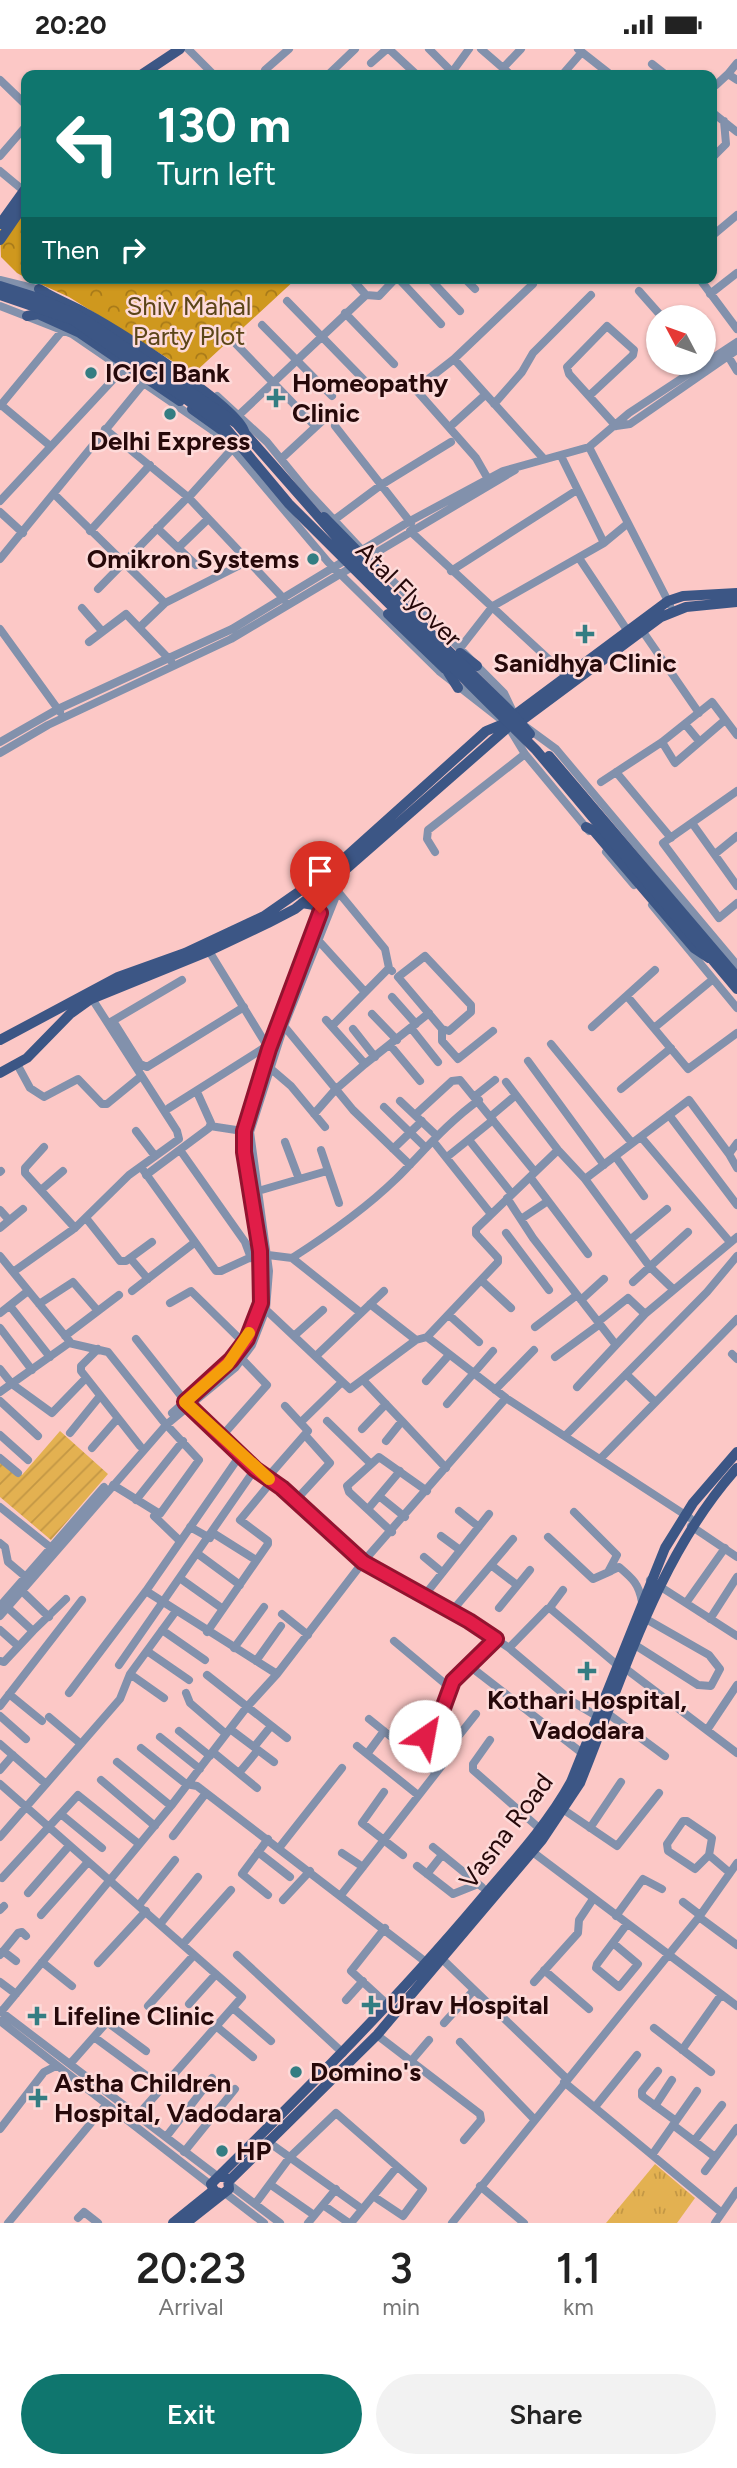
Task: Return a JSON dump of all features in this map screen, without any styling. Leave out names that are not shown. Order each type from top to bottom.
[{"type":"main road","points":[[150,70],[187,49]]},
{"type":"main road","points":[[160,70],[187,49]]},
{"type":"main road","points":[[0,224],[21,199]]},
{"type":"main road","points":[[1,238],[21,201]]},
{"type":"main road","name":"Atal Flyover","points":[[0,286],[78,315],[212,404],[238,440],[308,524],[536,750],[737,989]]},
{"type":"main road","points":[[39,289],[99,321],[219,403],[237,417],[238,440]]},
{"type":"main road","name":"Atal Flyover","points":[[0,295],[73,320],[208,413],[238,440],[509,710],[737,977]]},
{"type":"main road","points":[[27,316],[38,314],[80,333],[238,440]]},
{"type":"main road","points":[[314,513],[327,518],[396,592],[477,666]]},
{"type":"main road","points":[[308,524],[310,532],[448,672],[458,688]]},
{"type":"main road","points":[[0,1073],[41,1046],[89,995],[209,951],[302,903],[337,877],[506,726],[683,596],[737,593]]},
{"type":"main road","points":[[671,606],[737,602]]},
{"type":"main road","points":[[518,718],[627,630],[640,627]]},
{"type":"main road","points":[[506,726],[508,714],[518,718]]},
{"type":"main road","points":[[590,829],[694,948],[713,960]]},
{"type":"main road","points":[[0,1039],[89,995],[264,916],[337,877]]},
{"type":"main road","points":[[302,903],[314,905],[320,913]]},
{"type":"main road","name":"Vasna Road","points":[[439,1956],[488,1892],[564,1810],[580,1783],[650,1580],[737,1452]]},
{"type":"main road","name":"Vasna Road","points":[[621,1667],[635,1646],[690,1521],[737,1468]]},
{"type":"main road","name":"Vasna Road","points":[[173,2223],[221,2185],[377,2035],[430,1966],[528,1849],[538,1828],[565,1793],[602,1715]]},
{"type":"main road","name":"Vasna Road","points":[[186,2223],[388,2005],[430,1966]]},
{"type":"street","points":[[187,49],[209,70]]},
{"type":"street","points":[[265,70],[289,49]]},
{"type":"street","points":[[333,70],[355,49]]},
{"type":"street","points":[[371,63],[388,49],[411,70]]},
{"type":"street","points":[[429,49],[447,70]]},
{"type":"street","points":[[454,70],[469,49]]},
{"type":"street","points":[[481,49],[505,70]]},
{"type":"street","points":[[503,68],[521,49]]},
{"type":"street","points":[[566,70],[580,50],[605,70]]},
{"type":"street","points":[[717,84],[737,63]]},
{"type":"street","points":[[652,64],[660,70]]},
{"type":"street","points":[[728,74],[737,80]]},
{"type":"street","points":[[0,80],[21,99]]},
{"type":"street","points":[[717,116],[737,132]]},
{"type":"street","points":[[717,153],[726,143],[724,121]]},
{"type":"street","points":[[0,156],[21,133]]},
{"type":"street","points":[[0,171],[21,190]]},
{"type":"street","points":[[717,232],[737,215]]},
{"type":"street","points":[[710,294],[737,272]]},
{"type":"street","points":[[0,280],[62,297],[104,321],[240,414],[334,520],[504,693],[518,718],[556,748],[737,965]]},
{"type":"street","points":[[356,284],[366,295],[379,296],[390,284]]},
{"type":"street","points":[[400,284],[441,324]]},
{"type":"street","points":[[435,284],[460,311]]},
{"type":"street","points":[[470,284],[475,289]]},
{"type":"street","points":[[488,479],[476,458],[420,387],[454,359],[533,284]]},
{"type":"street","points":[[703,284],[737,328]]},
{"type":"street","points":[[639,291],[651,305]]},
{"type":"street","points":[[240,414],[366,295]]},
{"type":"street","points":[[495,404],[522,372],[533,353],[591,295]]},
{"type":"street","points":[[286,301],[365,381]]},
{"type":"street","points":[[0,306],[62,331],[212,430],[238,440],[337,570],[458,688],[506,726],[525,754],[737,1008]]},
{"type":"street","points":[[345,313],[394,364]]},
{"type":"street","points":[[262,325],[332,396]]},
{"type":"street","points":[[589,396],[634,355],[634,350],[607,326],[567,367],[569,374],[616,426]]},
{"type":"street","points":[[49,445],[0,405],[62,331]]},
{"type":"street","points":[[716,356],[737,342]]},
{"type":"street","points":[[236,344],[318,424],[281,459]]},
{"type":"street","points":[[716,361],[737,350]]},
{"type":"street","points":[[729,356],[737,371]]},
{"type":"street","points":[[454,359],[544,459]]},
{"type":"street","points":[[0,501],[49,445],[122,370]]},
{"type":"street","points":[[0,753],[63,718],[231,639],[286,601],[488,479],[544,459],[589,447],[629,413],[688,375]]},
{"type":"street","points":[[0,559],[143,384]]},
{"type":"street","points":[[453,424],[485,395]]},
{"type":"street","points":[[335,426],[412,526],[451,571],[569,678]]},
{"type":"street","points":[[105,429],[188,497],[286,601]]},
{"type":"street","points":[[98,589],[188,497],[238,440]]},
{"type":"street","points":[[334,520],[381,485],[452,442]]},
{"type":"street","points":[[589,447],[671,606]]},
{"type":"street","points":[[561,456],[604,543]]},
{"type":"street","points":[[90,531],[150,465]]},
{"type":"street","points":[[412,526],[522,466]]},
{"type":"street","points":[[451,571],[577,491]]},
{"type":"street","points":[[54,494],[165,603]]},
{"type":"street","points":[[0,512],[23,533]]},
{"type":"street","points":[[178,548],[208,519]]},
{"type":"street","points":[[367,554],[461,647],[492,606],[604,543],[627,524]]},
{"type":"street","points":[[157,528],[196,565]]},
{"type":"street","points":[[579,558],[627,630]]},
{"type":"street","points":[[140,627],[165,603],[248,561]]},
{"type":"street","points":[[0,742],[58,709],[286,601]]},
{"type":"street","points":[[82,608],[102,631]]},
{"type":"street","points":[[89,642],[123,614],[129,615],[175,666]]},
{"type":"street","points":[[640,627],[699,713]]},
{"type":"street","points":[[0,629],[63,718]]},
{"type":"street","points":[[601,782],[662,741],[712,702],[737,735]]},
{"type":"street","points":[[662,741],[675,763],[725,720]]},
{"type":"street","points":[[685,724],[699,741]]},
{"type":"street","points":[[435,852],[426,836],[428,830],[525,754]]},
{"type":"street","points":[[615,772],[671,838]]},
{"type":"street","points":[[737,791],[663,843],[719,918],[737,903]]},
{"type":"street","points":[[692,823],[737,886]]},
{"type":"street","points":[[715,854],[737,836]]},
{"type":"street","points":[[4,1607],[22,1591],[50,1547],[140,1446],[242,1359],[263,1307],[264,1254],[258,1191],[247,1132],[320,913],[337,877]]},
{"type":"street","points":[[264,1254],[244,1152],[247,1132],[268,1048],[280,1031],[317,939],[337,877]]},
{"type":"street","points":[[337,877],[385,949],[389,968],[442,1028],[449,1031],[471,1012],[471,1005],[427,957],[422,957],[398,977]]},
{"type":"street","points":[[317,939],[365,992]]},
{"type":"street","points":[[209,951],[268,1048]]},
{"type":"street","points":[[365,1064],[330,1023],[389,968]]},
{"type":"street","points":[[592,1027],[655,970]]},
{"type":"street","points":[[109,1023],[182,980]]},
{"type":"street","points":[[654,1028],[712,980]]},
{"type":"street","points":[[89,995],[141,1064],[147,1067],[244,1007]]},
{"type":"street","points":[[627,996],[688,1069],[737,1033]]},
{"type":"street","points":[[392,997],[438,1062]]},
{"type":"street","points":[[314,1114],[335,1090],[429,1013]]},
{"type":"street","points":[[372,1014],[420,1081]]},
{"type":"street","points":[[13,1272],[75,1228],[141,1167],[177,1143],[179,1135],[140,1077],[109,1023]]},
{"type":"street","points":[[442,1028],[442,1041],[458,1059],[493,1031]]},
{"type":"street","points":[[354,1029],[375,1057]]},
{"type":"street","points":[[280,1031],[410,1165]]},
{"type":"street","points":[[551,1044],[632,1143]]},
{"type":"street","points":[[169,1108],[268,1048]]},
{"type":"street","points":[[621,1089],[671,1048]]},
{"type":"street","points":[[528,1061],[604,1165]]},
{"type":"street","points":[[17,1064],[30,1088],[44,1097],[78,1079],[102,1104],[107,1104],[140,1077]]},
{"type":"street","points":[[270,1068],[291,1086],[325,1127]]},
{"type":"street","points":[[393,1149],[410,1132],[418,1118],[455,1080],[465,1084],[533,1174],[548,1201],[588,1254]]},
{"type":"street","points":[[292,1258],[334,1230],[410,1165],[495,1080]]},
{"type":"street","points":[[506,1082],[558,1150],[585,1179],[650,1267],[673,1289]]},
{"type":"street","points":[[197,1092],[210,1126]]},
{"type":"street","points":[[447,1157],[516,1095]]},
{"type":"street","points":[[585,1179],[689,1100],[737,1168]]},
{"type":"street","points":[[400,1101],[418,1118],[432,1142],[491,1214]]},
{"type":"street","points":[[384,1107],[410,1132],[432,1142]]},
{"type":"street","points":[[669,1115],[737,1205]]},
{"type":"street","points":[[146,1175],[210,1126],[247,1132]]},
{"type":"street","points":[[136,1131],[155,1156]]},
{"type":"street","points":[[577,1387],[645,1314],[733,1240],[641,1137]]},
{"type":"street","points":[[469,1140],[510,1196],[533,1238],[616,1345]]},
{"type":"street","points":[[285,1142],[299,1179]]},
{"type":"street","points":[[729,1154],[737,1143]]},
{"type":"street","points":[[44,1147],[25,1170],[75,1228]]},
{"type":"street","points":[[180,1150],[245,1242],[251,1258]]},
{"type":"street","points":[[321,1150],[339,1203]]},
{"type":"street","points":[[263,1307],[317,1355],[341,1383],[350,1389],[416,1340],[427,1337],[482,1280],[499,1260],[475,1231],[558,1150]]},
{"type":"street","points":[[615,1156],[644,1196]]},
{"type":"street","points":[[141,1167],[194,1243],[218,1272],[264,1254],[292,1258],[361,1313]]},
{"type":"street","points":[[41,1190],[63,1171]]},
{"type":"street","points":[[258,1191],[327,1171]]},
{"type":"street","points":[[521,1219],[548,1201]]},
{"type":"street","points":[[0,1228],[23,1209]]},
{"type":"street","points":[[631,1240],[667,1209]]},
{"type":"street","points":[[0,1210],[9,1220]]},
{"type":"street","points":[[86,1218],[120,1261],[130,1258],[152,1242]]},
{"type":"street","points":[[633,1282],[688,1232]]},
{"type":"street","points":[[506,1233],[550,1290]]},
{"type":"street","points":[[519,1248],[533,1238]]},
{"type":"street","points":[[132,1291],[194,1243]]},
{"type":"street","points":[[0,1256],[68,1339],[108,1352],[165,1423],[199,1460],[161,1513],[156,1513],[113,1485]]},
{"type":"street","points":[[130,1258],[148,1279]]},
{"type":"street","points":[[565,1436],[735,1261]]},
{"type":"street","points":[[535,1327],[604,1279]]},
{"type":"street","points":[[482,1280],[511,1308]]},
{"type":"street","points":[[39,1304],[73,1282],[98,1311]]},
{"type":"street","points":[[28,1291],[3,1309],[50,1357]]},
{"type":"street","points":[[170,1303],[191,1291],[247,1345]]},
{"type":"street","points":[[317,1355],[384,1291]]},
{"type":"street","points":[[0,1392],[50,1357],[98,1311],[119,1295]]},
{"type":"street","points":[[555,1357],[626,1298],[645,1314]]},
{"type":"street","points":[[370,1304],[416,1340]]},
{"type":"street","points":[[295,1335],[323,1310]]},
{"type":"street","points":[[449,1315],[479,1342]]},
{"type":"street","points":[[600,1459],[737,1319]]},
{"type":"street","points":[[0,1328],[32,1370]]},
{"type":"street","points":[[427,1337],[506,1398],[600,1459],[737,1557]]},
{"type":"street","points":[[136,1339],[187,1404],[255,1469],[270,1479],[363,1562],[452,1611],[496,1639],[564,1694],[665,1756]]},
{"type":"street","points":[[187,1404],[247,1345]]},
{"type":"street","points":[[98,1349],[82,1366],[86,1378],[140,1446]]},
{"type":"street","points":[[495,1390],[534,1350]]},
{"type":"street","points":[[447,1404],[493,1351]]},
{"type":"street","points":[[426,1381],[449,1355]]},
{"type":"street","points":[[222,1436],[267,1385],[242,1359]]},
{"type":"street","points":[[0,1369],[12,1384],[52,1413],[86,1378]]},
{"type":"street","points":[[626,1374],[655,1402]]},
{"type":"street","points":[[363,1380],[446,1468]]},
{"type":"street","points":[[301,1422],[341,1383]]},
{"type":"street","points":[[70,1433],[100,1396]]},
{"type":"street","points":[[0,2015],[155,1826],[246,1708],[277,1674],[363,1562],[392,1532],[506,1398]]},
{"type":"street","points":[[0,1401],[38,1436]]},
{"type":"street","points":[[362,1429],[386,1404]]},
{"type":"street","points":[[207,1632],[268,1541],[240,1520],[307,1430],[285,1406]]},
{"type":"street","points":[[92,1448],[118,1418]]},
{"type":"street","points":[[327,1421],[370,1462]]},
{"type":"street","points":[[386,1441],[401,1421]]},
{"type":"street","points":[[0,1616],[4,1607],[165,1423]]},
{"type":"street","points":[[0,1435],[28,1460]]},
{"type":"street","points":[[295,1501],[330,1463],[305,1435]]},
{"type":"street","points":[[136,1500],[183,1441]]},
{"type":"street","points":[[69,1693],[146,1591],[241,1454]]},
{"type":"street","points":[[392,1532],[347,1488],[370,1462],[381,1457],[426,1491]]},
{"type":"street","points":[[0,1458],[18,1473]]},
{"type":"street","points":[[119,1665],[255,1469]]},
{"type":"street","points":[[368,1509],[400,1471]]},
{"type":"street","points":[[379,1496],[405,1517]]},
{"type":"street","points":[[0,1507],[50,1547]]},
{"type":"street","points":[[459,1511],[479,1527]]},
{"type":"street","points":[[574,1512],[617,1555],[608,1572],[619,1567]]},
{"type":"street","points":[[424,1596],[489,1514]]},
{"type":"street","points":[[154,1516],[180,1541]]},
{"type":"street","points":[[190,1527],[256,1560]]},
{"type":"street","points":[[441,1536],[460,1550]]},
{"type":"street","points":[[548,1537],[593,1579],[619,1567]]},
{"type":"street","points":[[452,1611],[513,1539]]},
{"type":"street","points":[[0,1543],[3,1558],[28,1579]]},
{"type":"street","points":[[687,1603],[724,1548]]},
{"type":"street","points":[[198,1554],[240,1585]]},
{"type":"street","points":[[424,1557],[442,1572]]},
{"type":"street","points":[[491,1565],[517,1585]]},
{"type":"street","points":[[619,1567],[639,1585],[642,1602]]},
{"type":"street","points":[[499,1608],[530,1570]]},
{"type":"street","points":[[710,1619],[737,1577]]},
{"type":"street","points":[[181,1579],[223,1609]]},
{"type":"street","points":[[650,1580],[737,1636]]},
{"type":"street","points":[[563,1590],[551,1606],[552,1610],[621,1667],[737,1753]]},
{"type":"street","points":[[22,1591],[49,1616]]},
{"type":"street","points":[[146,1591],[277,1674]]},
{"type":"street","points":[[0,1661],[4,1662],[17,1645],[66,1599]]},
{"type":"street","points":[[0,1706],[82,1600]]},
{"type":"street","points":[[4,1607],[33,1631]]},
{"type":"street","points":[[234,1648],[264,1607]]},
{"type":"street","points":[[509,1648],[547,1609]]},
{"type":"street","points":[[0,1837],[120,1699],[130,1674],[176,1611]]},
{"type":"street","points":[[282,1614],[308,1635]]},
{"type":"street","points":[[635,1646],[698,1685],[710,1686],[720,1669],[709,1655],[646,1619]]},
{"type":"street","points":[[256,1661],[281,1626]]},
{"type":"street","points":[[0,1630],[17,1645]]},
{"type":"street","points":[[162,1630],[205,1660]]},
{"type":"street","points":[[341,1895],[447,1757],[424,1734],[442,1711],[449,1687],[496,1639]]},
{"type":"street","points":[[394,1641],[449,1687]]},
{"type":"street","points":[[146,1651],[189,1680]]},
{"type":"street","points":[[476,1671],[583,1753]]},
{"type":"street","points":[[130,1674],[164,1698]]},
{"type":"street","points":[[207,1675],[286,1738]]},
{"type":"street","points":[[707,1730],[737,1685]]},
{"type":"street","points":[[186,1693],[190,1703],[274,1762]]},
{"type":"street","points":[[9,1694],[81,1744]]},
{"type":"street","points":[[444,1753],[476,1714]]},
{"type":"street","points":[[0,1716],[26,1739]]},
{"type":"street","points":[[369,1719],[436,1773]]},
{"type":"street","points":[[239,1773],[271,1726]]},
{"type":"street","points":[[179,1731],[257,1787]]},
{"type":"street","points":[[367,1754],[384,1731]]},
{"type":"street","points":[[160,1737],[200,1769]]},
{"type":"street","points":[[490,1740],[473,1764],[473,1770],[538,1828]]},
{"type":"street","points":[[0,1744],[46,1784]]},
{"type":"street","points":[[357,1747],[418,1795]]},
{"type":"street","points":[[141,1748],[186,1784],[197,1786],[279,1847],[430,1966]]},
{"type":"street","points":[[0,1770],[13,1755]]},
{"type":"street","points":[[117,1762],[171,1806]]},
{"type":"street","points":[[279,1847],[342,1768]]},
{"type":"street","points":[[101,1780],[155,1826]]},
{"type":"street","points":[[590,1828],[621,1782]]},
{"type":"street","points":[[0,1784],[49,1830],[160,1923],[242,1997],[138,2115]]},
{"type":"street","points":[[384,1792],[362,1822],[404,1855]]},
{"type":"street","points":[[173,1836],[206,1793]]},
{"type":"street","points":[[564,1810],[615,1845],[620,1845],[659,1793]]},
{"type":"street","points":[[2,1878],[49,1830],[78,1794],[139,1844]]},
{"type":"street","points":[[62,1815],[102,1848]]},
{"type":"street","points":[[685,1820],[712,1838],[709,1855],[695,1869],[668,1851],[667,1844],[685,1820]]},
{"type":"street","points":[[268,1839],[243,1874],[268,1895]]},
{"type":"street","points":[[28,1893],[69,1846]]},
{"type":"street","points":[[433,1847],[488,1892]]},
{"type":"street","points":[[528,1849],[737,2006]]},
{"type":"street","points":[[258,1852],[290,1877]]},
{"type":"street","points":[[342,1853],[363,1867]]},
{"type":"street","points":[[427,1874],[442,1855]]},
{"type":"street","points":[[452,2223],[734,1869],[709,1855]]},
{"type":"street","points":[[98,1963],[142,1908],[175,1860]]},
{"type":"street","points":[[41,1915],[88,1862]]},
{"type":"street","points":[[417,1866],[453,1894],[478,1884]]},
{"type":"street","points":[[283,1900],[310,1871]]},
{"type":"street","points":[[160,1923],[198,1877]]},
{"type":"street","points":[[615,1916],[643,1879],[662,1889]]},
{"type":"street","points":[[183,1944],[231,1890]]},
{"type":"street","points":[[534,1982],[578,1933],[579,1920],[593,1899]]},
{"type":"street","points":[[683,1902],[737,1945]]},
{"type":"street","points":[[613,1943],[638,1965],[619,1987],[596,1968],[613,1943],[627,1924]]},
{"type":"street","points":[[385,1928],[351,1969],[388,2005]]},
{"type":"street","points":[[16,1961],[2,1953],[18,1933],[26,1936]]},
{"type":"street","points":[[148,2006],[194,1955]]},
{"type":"street","points":[[237,1955],[343,2053]]},
{"type":"street","points":[[439,1956],[594,2107],[722,2213]]},
{"type":"street","points":[[42,1962],[72,1986]]},
{"type":"street","points":[[544,1970],[589,2009]]},
{"type":"street","points":[[189,2004],[216,1974]]},
{"type":"street","points":[[346,2000],[363,1981]]},
{"type":"street","points":[[0,1982],[16,1994]]},
{"type":"street","points":[[444,2023],[474,1990]]},
{"type":"street","points":[[682,2050],[721,1994]]},
{"type":"street","points":[[233,2008],[271,2041]]},
{"type":"street","points":[[0,2015],[166,2137],[264,2223]]},
{"type":"street","points":[[0,2015],[56,2066],[106,2105],[280,2223]]},
{"type":"street","points":[[70,2064],[105,2024],[110,2022],[146,2051]]},
{"type":"street","points":[[216,2026],[253,2057]]},
{"type":"street","points":[[653,2028],[711,2072]]},
{"type":"street","points":[[377,2035],[480,2113],[481,2120],[464,2140]]},
{"type":"street","points":[[94,2036],[147,2076]]},
{"type":"street","points":[[412,2060],[429,2040]]},
{"type":"street","points":[[460,2042],[534,2119]]},
{"type":"street","points":[[594,2107],[637,2055]]},
{"type":"street","points":[[0,2129],[42,2074],[56,2066]]},
{"type":"street","points":[[658,2071],[642,2094],[715,2157]]},
{"type":"street","points":[[166,2137],[212,2078]]},
{"type":"street","points":[[654,2106],[671,2080]]},
{"type":"street","points":[[184,2152],[235,2089]]},
{"type":"street","points":[[652,2155],[697,2091]]},
{"type":"street","points":[[8,2223],[106,2105]]},
{"type":"street","points":[[694,2141],[722,2105]]},
{"type":"street","points":[[255,2204],[290,2157],[336,2113],[423,2189],[405,2214],[400,2215],[373,2196]]},
{"type":"street","points":[[705,2171],[737,2129]]},
{"type":"street","points":[[267,2141],[362,2209]]},
{"type":"street","points":[[323,2205],[350,2223],[397,2167]]},
{"type":"street","points":[[271,2185],[314,2215]]},
{"type":"street","points":[[480,2186],[524,2223]]},
{"type":"street","points":[[308,2223],[336,2189]]},
{"type":"street","points":[[715,2223],[737,2191]]},
{"type":"street","points":[[78,2218],[83,2212],[98,2223]]},
{"type":"green space","points":[[21,202],[21,275],[1,257],[0,230]]},
{"type":"green space","name":"Shiv Mahal Party Plot","points":[[40,284],[290,284],[193,374],[69,297]]},
{"type":"green space","points":[[60,1431],[108,1474],[51,1540],[0,1497],[0,1457],[22,1475]]},
{"type":"green space","points":[[655,2164],[695,2198],[677,2223],[606,2223]]},
{"type":"slow traffic","points":[[249,1333],[228,1364],[185,1402],[269,1479]]},
{"type":"place","name":"ICICI Bank","points":[[91,373]]},
{"type":"place","name":"Homeopathy Clinic","points":[[276,398]]},
{"type":"place","name":"Delhi Express","points":[[170,414]]},
{"type":"place","name":"Omikron Systems","points":[[313,559]]},
{"type":"place","name":"Sanidhya Clinic","points":[[585,634]]},
{"type":"place","name":"Kothari Hospital, Vadodara","points":[[587,1671]]},
{"type":"place","name":"Urav Hospital","points":[[371,2005]]},
{"type":"place","name":"Lifeline Clinic","points":[[37,2016]]},
{"type":"place","name":"Domino's","points":[[296,2072]]},
{"type":"place","name":"Astha Children Hospital, Vadodara","points":[[38,2098]]},
{"type":"place","name":"HP","points":[[222,2151]]},
{"type":"route","points":[[320,913],[269,1049],[244,1131],[244,1152],[260,1251],[261,1303],[247,1339],[228,1364],[185,1402],[255,1469],[282,1488],[363,1562],[496,1639],[453,1681],[442,1711],[425,1732],[425,1736]]}]
